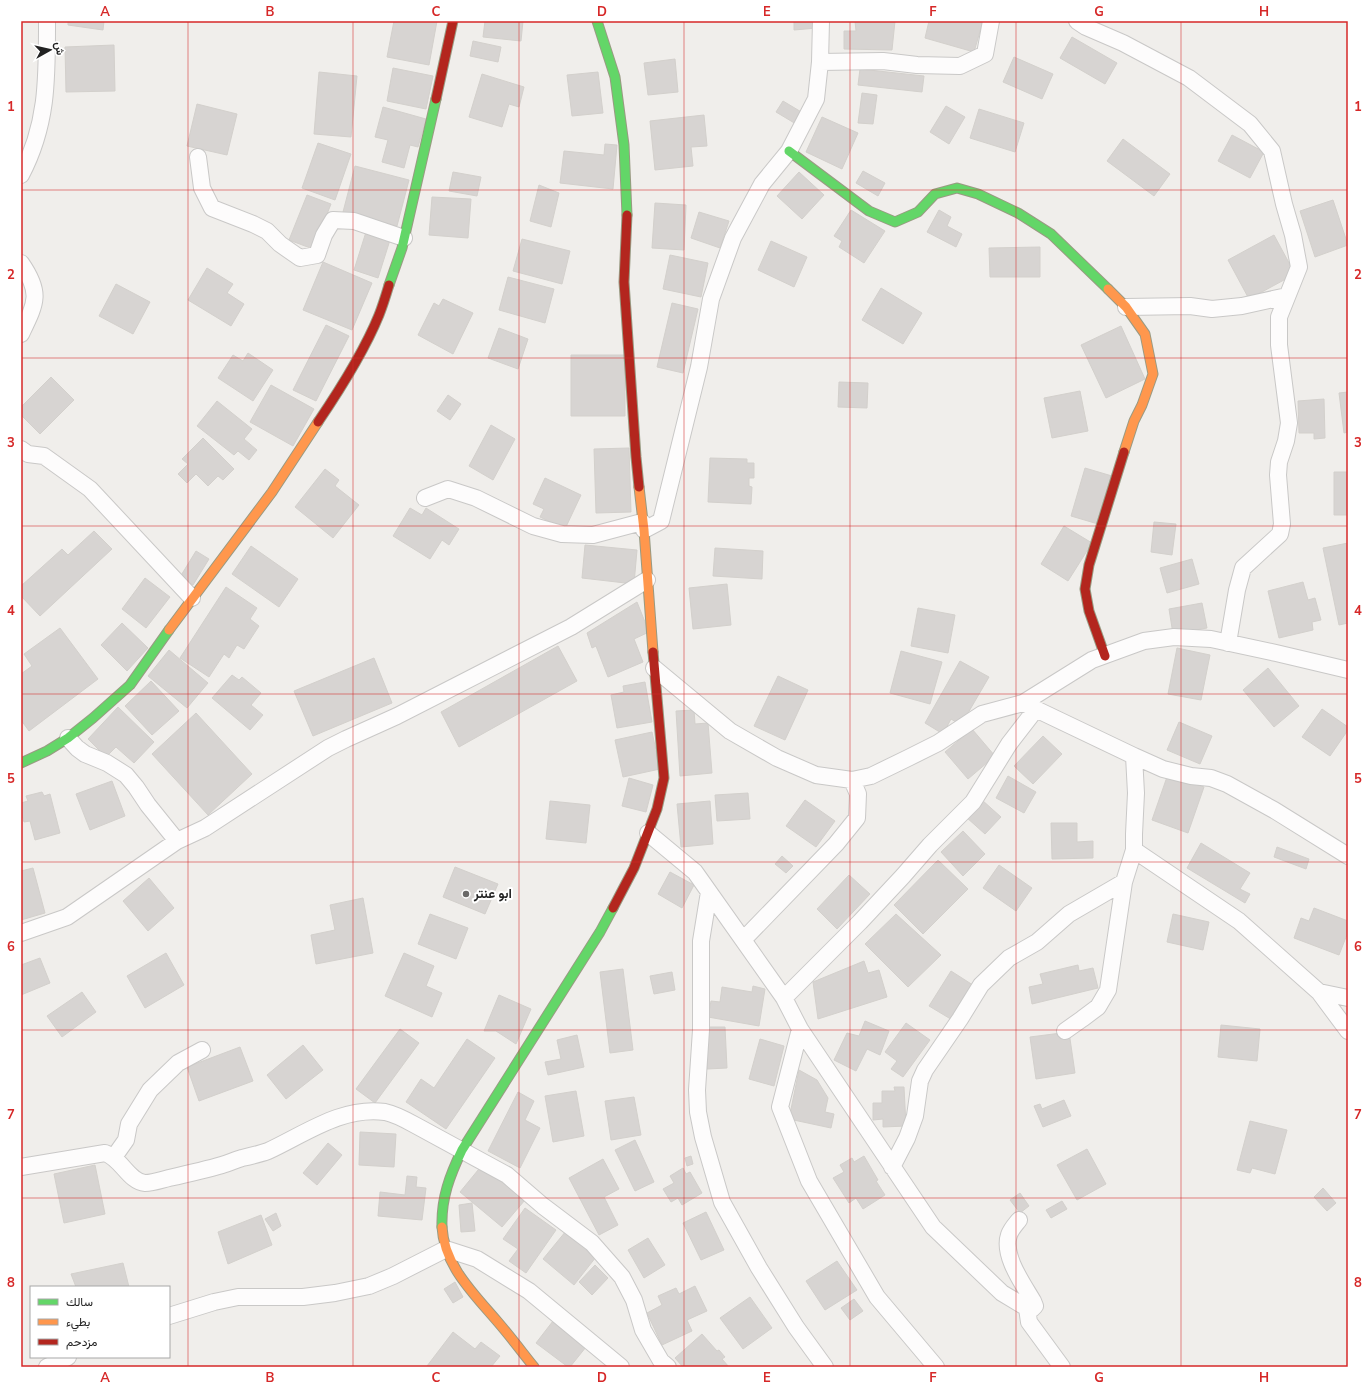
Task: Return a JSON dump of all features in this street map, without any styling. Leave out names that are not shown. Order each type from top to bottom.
[{"type":"street","points":[[21,175],[36,141],[44,103],[47,76],[47,21]]},
{"type":"street","points":[[21,763],[68,738],[93,718],[130,684],[192,598],[272,492],[342,386],[379,315],[404,238],[420,174],[453,21]]},
{"type":"street","points":[[534,1367],[472,1291],[453,1265],[446,1250],[443,1232],[442,1216],[445,1196],[451,1172],[462,1150],[600,932],[634,868],[657,809],[664,778],[636,457],[624,282],[627,220],[624,145],[615,77],[597,21]]},
{"type":"street","points":[[425,498],[448,489],[476,498],[533,526],[562,534],[593,535],[643,526],[661,521],[699,367],[711,299],[733,238],[762,184],[789,150],[816,99],[820,62],[821,21]]},
{"type":"street","points":[[820,62],[883,61],[960,66],[986,54],[991,21]]},
{"type":"street","points":[[1077,21],[1086,27],[1123,43],[1189,78],[1250,124],[1272,150],[1284,204],[1293,235],[1299,267],[1279,318],[1279,346],[1289,423],[1286,441],[1279,462],[1278,475],[1282,524],[1280,534],[1243,568],[1237,590],[1228,643]]},
{"type":"street","points":[[789,150],[869,211],[895,222],[918,212],[935,194],[957,188],[978,194],[1018,213],[1051,234],[1126,307],[1145,334],[1153,374],[1142,405],[1134,421],[1089,565],[1085,589],[1089,611],[1105,656]]},
{"type":"street","points":[[198,157],[202,188],[212,208],[267,231],[280,244],[300,258],[317,255],[324,235],[333,220],[354,221],[404,238]]},
{"type":"street","points":[[21,263],[33,284],[35,299],[30,315],[21,334]]},
{"type":"street","points":[[1126,307],[1190,306],[1212,309],[1242,306],[1287,296]]},
{"type":"street","points":[[21,449],[28,454],[44,456],[90,488],[192,598]]},
{"type":"street","points":[[21,933],[67,917],[177,841],[206,828],[328,748],[404,712],[571,627],[647,580]]},
{"type":"street","points":[[784,998],[860,922],[903,876],[930,844],[973,802],[1009,744],[1030,706],[1092,660],[1144,641],[1174,637],[1211,639],[1348,670]]},
{"type":"street","points":[[654,668],[730,731],[777,758],[816,775],[852,780],[871,776],[938,743],[982,714],[1030,706],[1163,769],[1190,776],[1211,778],[1227,784],[1274,810],[1348,856]]},
{"type":"street","points":[[68,738],[85,754],[107,763],[126,775],[177,841]]},
{"type":"street","points":[[1065,1031],[1098,1007],[1108,990],[1124,882],[1134,850],[1136,793],[1134,756]]},
{"type":"street","points":[[743,940],[836,844],[857,818],[858,794],[852,780]]},
{"type":"street","points":[[648,834],[695,872],[784,998],[800,1030],[933,1227],[1002,1293],[1027,1308],[1032,1309],[1035,1306],[1033,1300],[1014,1268],[1009,1252],[1008,1237],[1012,1228],[1019,1220]]},
{"type":"street","points":[[1134,850],[1239,922],[1319,992],[1348,1031]]},
{"type":"street","points":[[892,1167],[907,1138],[915,1116],[920,1081],[925,1070],[981,985],[1009,958],[1037,942],[1070,914],[1124,882]]},
{"type":"street","points":[[709,892],[701,941],[701,1030],[697,1090],[698,1112],[703,1138],[722,1202],[763,1274],[796,1327],[825,1367]]},
{"type":"street","points":[[1319,992],[1348,998]]},
{"type":"street","points":[[800,1030],[780,1107],[809,1181],[876,1297],[936,1367]]},
{"type":"street","points":[[114,1157],[126,1140],[130,1124],[150,1090],[178,1063],[202,1050]]},
{"type":"street","points":[[21,1167],[105,1153],[114,1157],[135,1179],[140,1182],[152,1182],[222,1166],[261,1153],[322,1123],[346,1116],[373,1112],[386,1112],[401,1118],[507,1175],[543,1206],[592,1243],[622,1277],[634,1300],[643,1330],[661,1361],[668,1367]]},
{"type":"street","points":[[170,1316],[207,1304],[238,1297],[303,1297],[335,1293],[368,1286],[393,1276],[446,1250],[478,1259],[529,1291],[621,1367]]},
{"type":"street","points":[[1027,1308],[1029,1322],[1062,1367]]},
{"type":"street","points":[[47,1367],[66,1358]]},
{"type":"building","points":[[68,21],[104,21],[103,30],[68,25]]},
{"type":"building","points":[[394,21],[437,21],[429,65],[387,57]]},
{"type":"building","points":[[485,21],[523,21],[521,41],[483,37]]},
{"type":"building","points":[[794,21],[816,21],[817,28],[794,30]]},
{"type":"building","points":[[855,21],[895,21],[892,50],[844,49],[844,31],[856,31]]},
{"type":"building","points":[[929,21],[983,21],[974,52],[925,38]]},
{"type":"building","points":[[1072,37],[1117,63],[1105,84],[1060,58]]},
{"type":"building","points":[[473,41],[501,47],[498,62],[470,56]]},
{"type":"building","points":[[114,45],[115,91],[66,92],[65,47]]},
{"type":"building","points":[[1014,57],[1053,74],[1042,99],[1003,82]]},
{"type":"building","points":[[675,59],[678,92],[648,95],[644,63]]},
{"type":"building","points":[[393,68],[433,76],[426,109],[387,101]]},
{"type":"building","points":[[860,69],[924,76],[922,92],[858,85]]},
{"type":"building","points":[[319,72],[357,76],[351,137],[314,134]]},
{"type":"building","points":[[598,72],[603,113],[572,116],[567,75]]},
{"type":"building","points":[[482,74],[524,87],[519,107],[509,104],[502,127],[469,117]]},
{"type":"building","points":[[862,93],[877,95],[873,124],[858,123]]},
{"type":"building","points":[[783,101],[803,113],[796,124],[776,112]]},
{"type":"building","points":[[197,104],[237,114],[227,155],[187,146]]},
{"type":"building","points":[[946,106],[965,117],[949,144],[930,132]]},
{"type":"building","points":[[383,107],[426,119],[418,147],[410,145],[404,168],[382,162],[388,140],[375,137]]},
{"type":"building","points":[[979,109],[1024,123],[1015,152],[970,138]]},
{"type":"building","points":[[704,115],[707,146],[691,147],[693,166],[655,170],[650,121]]},
{"type":"building","points":[[822,117],[858,133],[842,169],[806,152]]},
{"type":"building","points":[[1232,135],[1264,152],[1250,178],[1218,161]]},
{"type":"building","points":[[1123,139],[1170,174],[1154,196],[1107,161]]},
{"type":"building","points":[[318,143],[351,154],[335,200],[302,188]]},
{"type":"building","points":[[605,144],[617,145],[613,189],[560,183],[564,151],[604,155]]},
{"type":"building","points":[[355,166],[409,180],[397,226],[343,212]]},
{"type":"building","points":[[863,171],[885,183],[878,196],[856,183]]},
{"type":"building","points":[[453,172],[481,177],[477,196],[449,191]]},
{"type":"building","points":[[799,172],[824,195],[802,219],[777,196]]},
{"type":"building","points":[[539,185],[559,193],[551,227],[530,221]]},
{"type":"building","points":[[307,195],[331,204],[313,249],[289,240]]},
{"type":"building","points":[[432,197],[471,199],[468,238],[429,235]]},
{"type":"building","points":[[1333,200],[1348,245],[1315,257],[1300,211]]},
{"type":"building","points":[[655,203],[686,205],[684,250],[652,248]]},
{"type":"building","points":[[851,210],[885,231],[864,263],[839,247],[842,241],[834,236]]},
{"type":"building","points":[[939,210],[951,217],[947,226],[962,234],[956,247],[927,232]]},
{"type":"building","points":[[699,212],[729,221],[720,248],[691,238]]},
{"type":"building","points":[[366,232],[390,240],[378,278],[354,270]]},
{"type":"building","points":[[1274,235],[1295,274],[1249,299],[1228,260]]},
{"type":"building","points":[[522,239],[570,251],[562,284],[513,271]]},
{"type":"building","points":[[771,241],[807,257],[794,287],[758,270]]},
{"type":"building","points":[[1040,247],[1040,277],[990,277],[989,248]]},
{"type":"building","points":[[670,255],[708,263],[701,297],[663,289]]},
{"type":"building","points":[[323,262],[372,283],[352,330],[303,310]]},
{"type":"building","points":[[207,268],[233,284],[227,293],[244,304],[231,326],[188,300]]},
{"type":"building","points":[[508,277],[554,289],[545,323],[499,310]]},
{"type":"building","points":[[116,284],[150,302],[133,334],[99,316]]},
{"type":"building","points":[[881,288],[922,313],[903,344],[862,320]]},
{"type":"building","points":[[443,299],[473,313],[453,354],[418,335],[434,303],[439,306]]},
{"type":"building","points":[[672,303],[698,309],[683,373],[657,367]]},
{"type":"building","points":[[326,325],[349,336],[316,401],[293,390]]},
{"type":"building","points":[[1121,326],[1145,379],[1106,398],[1081,345]]},
{"type":"building","points":[[499,328],[528,339],[518,369],[488,358]]},
{"type":"building","points":[[248,353],[273,370],[253,401],[218,378],[233,355],[243,361]]},
{"type":"building","points":[[571,355],[625,355],[625,416],[571,416]]},
{"type":"building","points":[[51,377],[74,400],[40,434],[21,415],[21,407]]},
{"type":"building","points":[[839,382],[868,383],[867,408],[838,407]]},
{"type":"building","points":[[271,385],[314,409],[293,446],[250,422]]},
{"type":"building","points":[[1080,391],[1088,431],[1052,438],[1044,398]]},
{"type":"building","points":[[1348,392],[1348,432],[1344,433],[1339,393]]},
{"type":"building","points":[[448,395],[461,404],[450,420],[437,411]]},
{"type":"building","points":[[1324,399],[1325,438],[1314,439],[1314,433],[1299,433],[1298,401]]},
{"type":"building","points":[[217,401],[252,429],[244,439],[257,450],[249,460],[238,451],[234,455],[197,426]]},
{"type":"building","points":[[491,425],[515,439],[493,480],[469,466]]},
{"type":"building","points":[[203,438],[234,469],[223,480],[218,476],[208,486],[196,474],[187,483],[178,474],[188,464],[182,459]]},
{"type":"building","points":[[629,448],[631,512],[596,513],[594,449]]},
{"type":"building","points":[[710,458],[747,459],[747,463],[754,463],[754,478],[749,478],[749,486],[752,487],[751,504],[708,502]]},
{"type":"building","points":[[1085,468],[1112,476],[1098,524],[1071,516]]},
{"type":"building","points":[[325,469],[339,480],[335,486],[359,505],[333,538],[295,507]]},
{"type":"building","points":[[1334,472],[1348,472],[1348,515],[1334,515]]},
{"type":"building","points":[[545,478],[581,495],[565,529],[540,517],[544,509],[533,504]]},
{"type":"building","points":[[410,508],[422,515],[426,508],[459,529],[449,545],[442,540],[430,559],[393,536]]},
{"type":"building","points":[[1154,522],[1176,524],[1172,555],[1151,552]]},
{"type":"building","points":[[1064,526],[1092,543],[1068,581],[1041,564]]},
{"type":"building","points":[[94,531],[112,549],[40,616],[21,596],[21,586],[62,549],[68,555]]},
{"type":"building","points":[[1348,543],[1348,623],[1339,625],[1323,548]]},
{"type":"building","points":[[585,545],[637,550],[634,584],[582,578]]},
{"type":"building","points":[[251,546],[298,579],[279,607],[232,574]]},
{"type":"building","points":[[715,548],[763,551],[762,579],[713,576]]},
{"type":"building","points":[[196,551],[209,559],[193,585],[180,577]]},
{"type":"building","points":[[1192,559],[1199,584],[1167,593],[1160,568]]},
{"type":"building","points":[[145,578],[170,597],[146,628],[122,609]]},
{"type":"building","points":[[1303,582],[1308,600],[1315,598],[1321,620],[1312,622],[1313,630],[1279,638],[1268,591]]},
{"type":"building","points":[[727,584],[731,625],[693,629],[689,588]]},
{"type":"building","points":[[226,587],[257,608],[250,619],[259,626],[244,649],[237,645],[229,658],[224,654],[209,677],[180,658]]},
{"type":"building","points":[[637,602],[649,632],[634,639],[643,662],[608,677],[596,646],[592,648],[587,633]]},
{"type":"building","points":[[1202,603],[1207,628],[1173,634],[1169,609]]},
{"type":"building","points":[[918,608],[955,615],[948,653],[911,646]]},
{"type":"building","points":[[122,623],[148,648],[127,671],[101,645]]},
{"type":"building","points":[[60,628],[98,679],[29,731],[21,720],[21,674],[32,666],[24,654]]},
{"type":"building","points":[[558,646],[577,681],[459,747],[441,712]]},
{"type":"building","points":[[1177,648],[1210,655],[1201,700],[1168,694]]},
{"type":"building","points":[[169,650],[208,683],[187,708],[148,676]]},
{"type":"building","points":[[901,651],[942,662],[930,704],[890,693]]},
{"type":"building","points":[[374,658],[392,703],[313,736],[294,691]]},
{"type":"building","points":[[960,661],[989,677],[961,725],[951,719],[943,734],[925,723]]},
{"type":"building","points":[[1268,668],[1299,706],[1274,727],[1243,690]]},
{"type":"building","points":[[232,675],[239,680],[242,677],[261,693],[251,705],[263,715],[250,730],[212,698]]},
{"type":"building","points":[[778,676],[808,690],[785,740],[754,726]]},
{"type":"building","points":[[151,681],[179,711],[152,735],[125,706]]},
{"type":"building","points":[[645,682],[652,722],[617,728],[611,695],[624,692],[623,686]]},
{"type":"building","points":[[118,707],[154,742],[134,763],[116,747],[106,757],[88,739]]},
{"type":"building","points":[[1322,709],[1348,727],[1348,730],[1330,756],[1302,737]]},
{"type":"building","points":[[694,710],[695,724],[708,723],[712,773],[680,776],[676,711]]},
{"type":"building","points":[[196,713],[252,774],[208,815],[152,754]]},
{"type":"building","points":[[1179,722],[1212,736],[1200,764],[1167,750]]},
{"type":"building","points":[[972,729],[995,756],[968,779],[945,752]]},
{"type":"building","points":[[652,732],[660,769],[623,777],[615,740]]},
{"type":"building","points":[[1043,736],[1062,754],[1033,784],[1014,766]]},
{"type":"building","points":[[1168,774],[1204,787],[1188,833],[1152,820]]},
{"type":"building","points":[[1008,776],[1036,792],[1024,813],[996,798]]},
{"type":"building","points":[[629,778],[653,785],[646,812],[622,806]]},
{"type":"building","points":[[112,781],[125,816],[90,830],[76,794]]},
{"type":"building","points":[[42,792],[44,796],[50,794],[60,833],[35,840],[30,821],[24,822],[21,812],[21,803],[28,801],[26,796]]},
{"type":"building","points":[[748,793],[750,819],[717,821],[715,795]]},
{"type":"building","points":[[805,800],[835,821],[816,847],[786,826]]},
{"type":"building","points":[[982,800],[1001,817],[985,834],[966,817]]},
{"type":"building","points":[[550,801],[590,805],[586,843],[546,839]]},
{"type":"building","points":[[710,801],[713,844],[681,847],[677,804]]},
{"type":"building","points":[[1051,823],[1077,823],[1077,842],[1093,841],[1093,858],[1052,859]]},
{"type":"building","points":[[963,831],[985,854],[963,876],[941,852]]},
{"type":"building","points":[[1201,843],[1250,873],[1240,889],[1250,894],[1245,903],[1187,868]]},
{"type":"building","points":[[1277,847],[1309,859],[1306,869],[1274,857]]},
{"type":"building","points":[[782,856],[793,866],[786,873],[775,864]]},
{"type":"building","points":[[938,860],[968,889],[923,934],[894,905]]},
{"type":"building","points":[[999,865],[1032,888],[1016,911],[983,888]]},
{"type":"building","points":[[455,867],[498,884],[485,914],[443,897]]},
{"type":"building","points":[[33,868],[45,913],[21,920],[21,871]]},
{"type":"building","points":[[670,872],[694,885],[682,908],[658,894]]},
{"type":"building","points":[[849,875],[870,894],[837,929],[817,909]]},
{"type":"building","points":[[149,878],[174,908],[148,931],[123,901]]},
{"type":"building","points":[[363,898],[373,953],[316,964],[311,935],[335,930],[330,905]]},
{"type":"building","points":[[1314,908],[1348,921],[1348,932],[1339,955],[1294,938],[1301,918],[1309,921]]},
{"type":"building","points":[[430,914],[468,928],[456,959],[418,944]]},
{"type":"building","points":[[896,914],[941,955],[908,987],[865,944]]},
{"type":"building","points":[[1173,914],[1209,922],[1203,950],[1167,942]]},
{"type":"building","points":[[166,953],[184,985],[145,1008],[127,976]]},
{"type":"building","points":[[404,953],[434,966],[426,986],[442,993],[432,1017],[385,996]]},
{"type":"building","points":[[40,958],[50,983],[21,995],[21,965]]},
{"type":"building","points":[[864,961],[868,973],[879,970],[887,997],[818,1019],[813,982]]},
{"type":"building","points":[[1078,965],[1079,971],[1093,968],[1098,988],[1032,1004],[1029,987],[1043,984],[1040,974]]},
{"type":"building","points":[[623,969],[633,1050],[610,1053],[600,972]]},
{"type":"building","points":[[951,971],[976,987],[954,1021],[929,1006]]},
{"type":"building","points":[[672,972],[675,990],[654,994],[650,976]]},
{"type":"building","points":[[753,986],[765,989],[759,1026],[708,1017],[711,1001],[720,1002],[722,987],[752,992]]},
{"type":"building","points":[[82,992],[96,1012],[62,1037],[47,1016]]},
{"type":"building","points":[[499,995],[531,1009],[516,1044],[496,1031],[484,1031]]},
{"type":"building","points":[[865,1021],[889,1031],[880,1055],[867,1049],[856,1071],[834,1060],[847,1033],[859,1036]]},
{"type":"building","points":[[906,1023],[930,1040],[903,1077],[891,1069],[897,1061],[885,1052]]},
{"type":"building","points":[[1221,1025],[1260,1029],[1257,1061],[1218,1057]]},
{"type":"building","points":[[705,1027],[725,1027],[727,1068],[707,1069]]},
{"type":"building","points":[[400,1029],[419,1043],[375,1103],[356,1089]]},
{"type":"building","points":[[1069,1032],[1075,1073],[1036,1079],[1030,1037]]},
{"type":"building","points":[[577,1035],[584,1067],[548,1075],[545,1062],[561,1059],[557,1040]]},
{"type":"building","points":[[467,1039],[495,1058],[446,1129],[406,1102],[421,1079],[434,1088]]},
{"type":"building","points":[[760,1039],[784,1046],[774,1086],[749,1079]]},
{"type":"building","points":[[303,1045],[323,1070],[286,1099],[267,1075]]},
{"type":"building","points":[[240,1047],[253,1081],[199,1101],[187,1067]]},
{"type":"building","points":[[799,1070],[817,1080],[828,1098],[825,1112],[834,1114],[831,1128],[789,1119]]},
{"type":"building","points":[[894,1087],[904,1087],[906,1126],[883,1127],[883,1119],[873,1120],[873,1103],[882,1103],[882,1091],[895,1091]]},
{"type":"building","points":[[576,1091],[584,1136],[553,1142],[545,1096]]},
{"type":"building","points":[[518,1092],[534,1101],[525,1120],[540,1128],[520,1168],[488,1151]]},
{"type":"building","points":[[634,1097],[641,1135],[611,1140],[605,1101]]},
{"type":"building","points":[[1064,1100],[1071,1116],[1043,1127],[1034,1106],[1040,1104],[1042,1109]]},
{"type":"building","points":[[1250,1121],[1287,1130],[1275,1174],[1252,1168],[1250,1173],[1237,1170]]},
{"type":"building","points":[[360,1132],[396,1134],[394,1167],[359,1165]]},
{"type":"building","points":[[635,1140],[654,1182],[635,1191],[615,1150]]},
{"type":"building","points":[[328,1143],[342,1155],[317,1185],[303,1173]]},
{"type":"building","points":[[1087,1149],[1106,1184],[1077,1200],[1057,1165]]},
{"type":"building","points":[[691,1156],[693,1164],[687,1166],[685,1158]]},
{"type":"building","points":[[864,1156],[878,1180],[876,1181],[885,1195],[863,1209],[856,1198],[849,1203],[833,1178],[844,1172],[840,1165],[852,1158],[854,1162]]},
{"type":"building","points":[[603,1159],[619,1189],[604,1197],[618,1225],[599,1235],[569,1178]]},
{"type":"building","points":[[483,1164],[525,1200],[502,1227],[460,1192]]},
{"type":"building","points":[[95,1165],[105,1214],[64,1223],[54,1174]]},
{"type":"building","points":[[683,1168],[686,1174],[690,1172],[702,1193],[682,1205],[678,1198],[671,1202],[663,1189],[674,1183],[670,1176]]},
{"type":"building","points":[[407,1176],[417,1177],[416,1187],[426,1188],[422,1220],[378,1216],[380,1192],[405,1195]]},
{"type":"building","points":[[1323,1188],[1336,1203],[1327,1211],[1314,1197]]},
{"type":"building","points":[[1020,1193],[1029,1206],[1020,1213],[1010,1200]]},
{"type":"building","points":[[1062,1201],[1067,1209],[1051,1218],[1046,1210]]},
{"type":"building","points":[[472,1203],[475,1231],[461,1232],[459,1205]]},
{"type":"building","points":[[525,1208],[556,1230],[526,1273],[509,1261],[518,1249],[503,1239]]},
{"type":"building","points":[[706,1212],[724,1250],[701,1260],[683,1223]]},
{"type":"building","points":[[276,1213],[281,1226],[273,1231],[265,1219]]},
{"type":"building","points":[[261,1215],[272,1245],[228,1264],[218,1232]]},
{"type":"building","points":[[566,1231],[596,1257],[574,1285],[543,1259]]},
{"type":"building","points":[[648,1238],[665,1265],[644,1278],[628,1250]]},
{"type":"building","points":[[837,1261],[857,1290],[825,1310],[806,1281]]},
{"type":"building","points":[[123,1263],[129,1286],[76,1286],[71,1274]]},
{"type":"building","points":[[595,1265],[608,1278],[592,1295],[579,1282]]},
{"type":"building","points":[[455,1282],[463,1297],[453,1303],[444,1289]]},
{"type":"building","points":[[695,1286],[707,1311],[687,1320],[692,1331],[662,1345],[647,1313],[662,1305],[658,1296],[676,1288],[679,1294]]},
{"type":"building","points":[[750,1297],[772,1328],[743,1349],[720,1318]]},
{"type":"building","points":[[854,1299],[863,1311],[850,1320],[841,1308]]},
{"type":"building","points":[[553,1321],[586,1347],[570,1367],[536,1343]]},
{"type":"building","points":[[453,1332],[475,1349],[481,1342],[500,1356],[491,1367],[428,1367],[427,1366]]},
{"type":"building","points":[[702,1334],[717,1351],[719,1350],[725,1357],[722,1359],[729,1367],[683,1367],[675,1358]]},
{"type":"traffic: fast","points":[[597,21],[615,77],[624,145],[627,215]]},
{"type":"traffic: fast","points":[[389,285],[402,248],[436,99]]},
{"type":"traffic: fast","points":[[789,151],[869,211],[895,222],[918,212],[935,194],[957,188],[978,194],[1018,213],[1051,234],[1108,289]]},
{"type":"traffic: fast","points":[[21,763],[47,751],[68,738],[130,685],[169,630]]},
{"type":"traffic: fast","points":[[442,1227],[443,1206],[447,1187],[462,1150],[600,932],[613,908]]},
{"type":"traffic: slow","points":[[1108,289],[1126,307],[1145,334],[1153,374],[1142,405],[1134,421],[1124,452]]},
{"type":"traffic: slow","points":[[169,630],[272,492],[318,422]]},
{"type":"traffic: slow","points":[[639,487],[644,530],[653,652]]},
{"type":"traffic: slow","points":[[442,1227],[448,1254],[461,1278],[507,1332],[534,1367]]},
{"type":"traffic: jam","points":[[436,99],[453,21]]},
{"type":"traffic: jam","points":[[627,215],[624,282],[639,487]]},
{"type":"traffic: jam","points":[[318,422],[366,343],[379,315],[389,285]]},
{"type":"traffic: jam","points":[[1105,656],[1089,611],[1085,589],[1089,565],[1124,452]]},
{"type":"traffic: jam","points":[[613,908],[634,868],[657,809],[664,778],[653,652]]},
{"type":"place","name":"ابو عنتر","points":[[466,894]]}]
